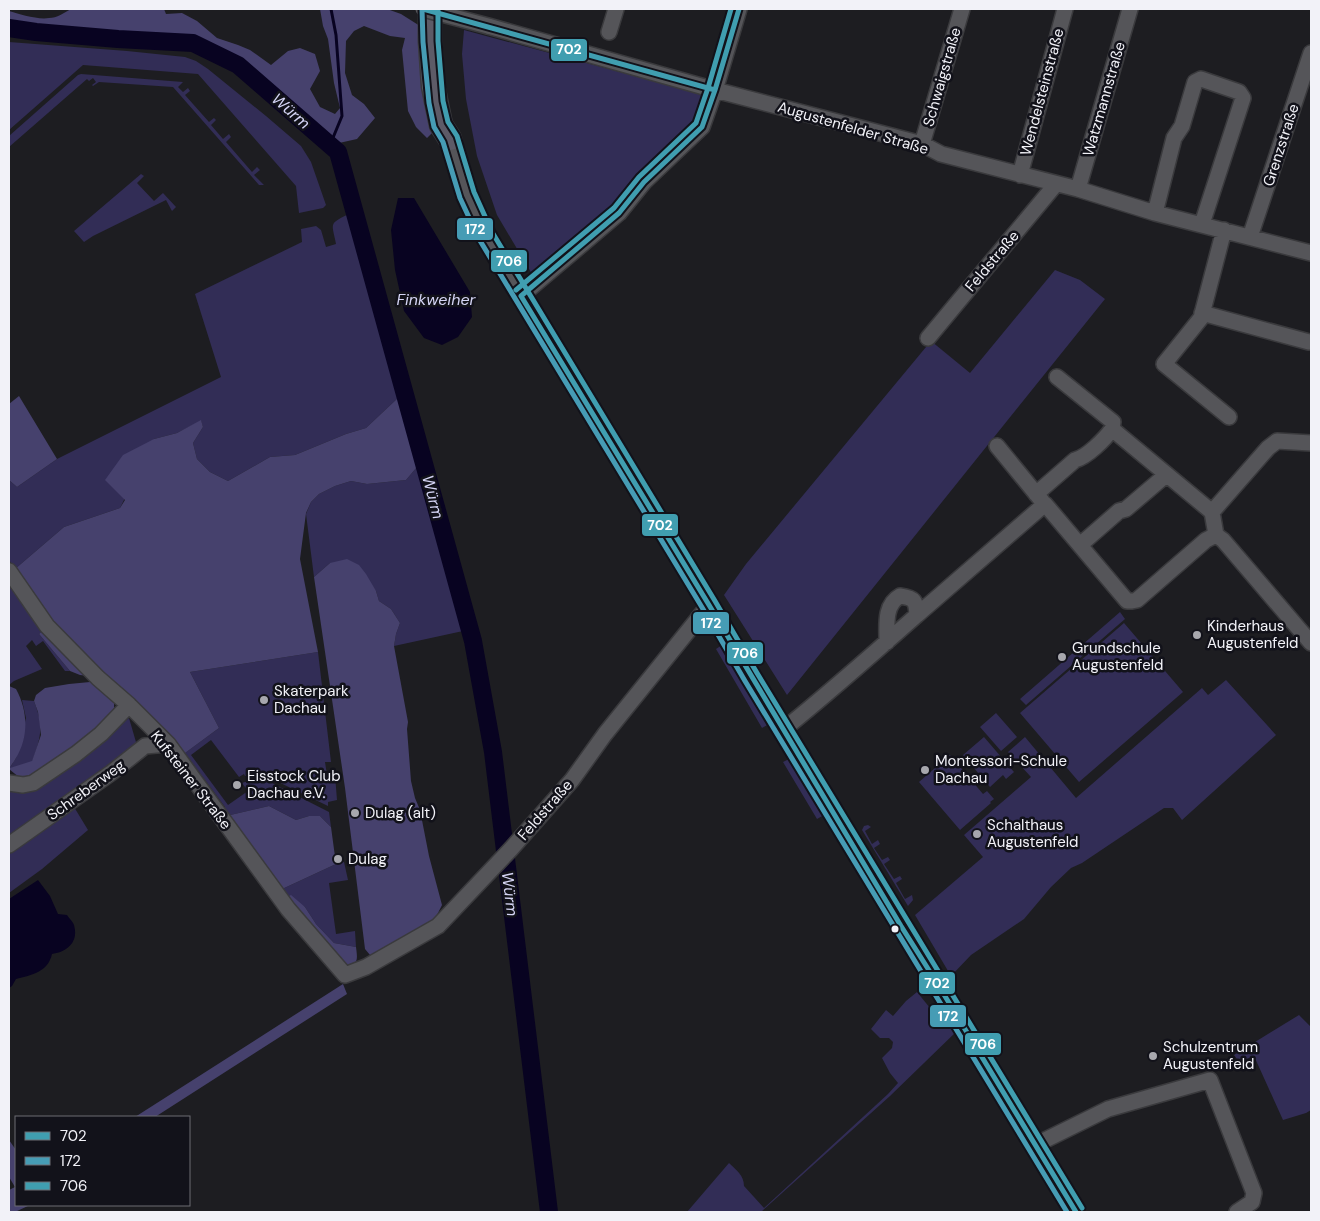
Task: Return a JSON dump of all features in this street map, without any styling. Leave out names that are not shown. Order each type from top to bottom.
[{"type":"highway","points":[[430,9],[433,86],[441,125],[450,139]]},
{"type":"highway","points":[[446,9],[443,47],[452,124],[450,139]]},
{"type":"street","name":"Augustenfelder Straße","points":[[423,9],[715,90],[922,144],[941,154],[1078,189],[1155,213],[1311,253]]},
{"type":"street","points":[[609,32],[616,9]]},
{"type":"street","points":[[520,296],[619,213],[644,182],[702,127],[739,9]]},
{"type":"street","name":"Schwaigstraße","points":[[922,144],[962,9]]},
{"type":"street","name":"Wendelsteinstraße","points":[[1020,175],[1065,9]]},
{"type":"street","name":"Watzmannstraße","points":[[1078,189],[1130,9]]},
{"type":"street","name":"Grenzstraße","points":[[1250,237],[1311,54]]},
{"type":"street","points":[[1155,213],[1174,138],[1182,126],[1195,82],[1201,79],[1239,92],[1243,98],[1202,224]]},
{"type":"street","points":[[450,139],[473,209],[485,235],[520,296],[1076,1212]]},
{"type":"street","name":"Feldstraße","points":[[928,338],[1056,184]]},
{"type":"street","points":[[1224,230],[1201,318],[1164,364],[1229,417]]},
{"type":"street","points":[[1202,313],[1309,342]]},
{"type":"street","points":[[782,730],[917,615],[1041,499],[1075,460],[1082,458],[1108,435],[1112,429],[1113,422],[1057,377]]},
{"type":"street","points":[[1112,429],[1212,512],[1216,535],[1223,540],[1311,643]]},
{"type":"street","points":[[1212,512],[1268,448],[1277,441],[1311,443]]},
{"type":"street","points":[[997,446],[1127,601],[1137,600],[1206,540],[1216,535]]},
{"type":"street","points":[[1080,545],[1119,511],[1126,509],[1166,475]]},
{"type":"street","name":"Kufsteiner Straße","points":[[9,571],[47,626],[98,678],[129,705],[168,744],[288,910],[345,975]]},
{"type":"street","points":[[887,642],[888,612],[890,605],[895,599],[900,596],[912,599],[916,604],[917,615]]},
{"type":"street","name":"Feldstraße","points":[[345,975],[366,967],[438,926],[507,854],[572,780],[605,734],[709,605]]},
{"type":"street","points":[[9,782],[23,785],[33,783],[76,754],[101,734],[129,705]]},
{"type":"street","name":"Schreberweg","points":[[9,846],[111,773],[145,746],[168,744]]},
{"type":"street","points":[[1035,1145],[1108,1109],[1210,1080],[1254,1193],[1252,1202],[1237,1212]]},
{"type":"shaded area","points":[[71,9],[164,9],[166,14],[182,13],[197,21],[217,38],[250,50],[271,65],[288,51],[300,48],[315,54],[320,71],[310,89],[320,107],[335,114],[340,108],[334,83],[328,39],[320,9],[387,9],[401,14],[420,26],[436,129],[427,138],[416,127],[408,111],[402,50],[405,38],[390,36],[364,26],[354,31],[346,41],[345,73],[352,95],[364,104],[375,118],[357,139],[330,145],[238,65],[193,43],[118,39],[9,28],[9,11],[40,18],[52,18]]},
{"type":"shaded area","points":[[464,30],[705,95],[695,128],[621,201],[532,274],[497,215],[477,156],[466,99],[462,54]]},
{"type":"shaded area","points":[[9,42],[127,51],[185,57],[196,61],[301,146],[311,162],[326,205],[323,208],[299,213],[296,186],[198,74],[83,65],[9,130]]},
{"type":"shaded area","points":[[81,74],[183,82],[178,87],[183,92],[188,88],[190,91],[185,95],[209,122],[214,118],[216,120],[211,125],[223,139],[229,134],[231,137],[226,142],[252,172],[257,167],[260,170],[254,175],[264,185],[259,185],[173,87],[99,82],[93,86],[96,82],[93,78],[89,81],[87,79],[9,147],[9,136]]},
{"type":"shaded area","points":[[141,174],[144,176],[137,183],[154,201],[163,193],[176,207],[172,211],[166,200],[84,242],[74,231]]},
{"type":"shaded area","points":[[349,214],[399,397],[366,428],[346,434],[295,455],[270,457],[228,481],[210,472],[197,459],[193,443],[203,427],[201,421],[177,433],[154,439],[120,508],[64,527],[15,569],[9,560],[9,480],[17,487],[57,459],[221,377],[195,294],[302,242],[301,229],[316,226],[321,230],[326,247],[336,244],[333,225]]},
{"type":"shaded area","points":[[1055,270],[1080,280],[1105,299],[787,695],[724,595],[746,564],[931,341],[970,373]]},
{"type":"shaded area","points":[[19,396],[57,459],[17,487],[9,480],[9,404]]},
{"type":"shaded area","points":[[399,397],[417,467],[406,480],[367,484],[351,481],[335,486],[319,494],[311,502],[306,513],[300,559],[318,652],[190,672],[219,728],[181,756],[50,623],[15,569],[64,527],[120,508],[125,500],[105,480],[123,455],[154,439],[177,433],[201,420],[203,427],[193,443],[197,459],[210,472],[228,481],[270,457],[295,455],[346,434],[366,428]]},
{"type":"shaded area","points":[[417,467],[463,631],[394,646],[400,623],[391,609],[379,601],[376,591],[330,563],[314,577],[306,514],[311,502],[319,494],[335,486],[351,481],[367,484],[406,480]]},
{"type":"shaded area","points":[[347,559],[359,565],[376,591],[379,601],[391,609],[400,623],[394,646],[408,722],[411,781],[420,810],[429,856],[442,905],[433,923],[375,956],[370,955],[365,949],[345,788],[314,577],[330,563]]},
{"type":"shaded area","points":[[9,580],[43,630],[39,634],[70,671],[65,671],[43,641],[36,646],[32,640],[26,646],[42,669],[9,685]]},
{"type":"shaded area","points":[[1120,612],[1125,619],[1026,705],[1020,699]]},
{"type":"shaded area","points":[[1124,623],[1183,692],[1079,782],[1020,713]]},
{"type":"shaded area","points":[[43,630],[89,676],[70,671],[39,634]]},
{"type":"shaded area","points":[[722,645],[769,724],[762,728],[716,649]]},
{"type":"shaded area","name":"Skaterpark Dachau","points":[[318,652],[331,762],[325,762],[327,775],[335,775],[337,800],[328,802],[328,806],[266,776],[245,776],[244,774],[239,777],[211,740],[191,755],[228,805],[248,791],[242,783],[266,780],[329,812],[331,827],[320,816],[309,816],[296,820],[269,806],[226,816],[222,810],[225,807],[185,753],[219,728],[190,672]]},
{"type":"shaded area","points":[[1226,680],[1276,735],[1182,820],[1173,808],[1164,808],[1082,863],[1071,868],[1051,887],[1024,919],[971,955],[951,976],[915,915],[983,857],[964,835],[1031,777],[1008,752],[1025,737],[1076,798],[1202,688],[1208,695]]},
{"type":"shaded area","points":[[96,682],[114,700],[114,708],[108,718],[70,751],[27,778],[20,778],[9,769],[9,686],[16,689],[25,715],[23,741],[10,768],[32,761],[41,735],[38,712],[34,701],[36,695],[45,688]]},
{"type":"shaded area","points":[[22,700],[34,701],[40,725],[38,746],[32,762],[9,769],[16,758],[26,718]]},
{"type":"shaded area","points":[[996,713],[1017,737],[1001,751],[980,727]]},
{"type":"shaded area","points":[[129,718],[138,749],[71,802],[88,830],[42,869],[9,893],[9,789],[30,791]]},
{"type":"shaded area","points":[[984,737],[1014,772],[1006,779],[1003,775],[990,787],[963,755]]},
{"type":"shaded area","points":[[950,755],[983,794],[987,791],[994,799],[960,830],[919,782]]},
{"type":"shaded area","points":[[789,759],[824,815],[817,819],[783,762]]},
{"type":"shaded area","points":[[269,806],[296,820],[309,816],[320,816],[331,827],[336,864],[280,890],[226,816]]},
{"type":"shaded area","points":[[868,825],[871,827],[865,831],[872,844],[878,840],[880,844],[874,848],[882,860],[888,857],[890,860],[884,864],[894,879],[900,876],[902,879],[896,883],[905,899],[912,895],[913,900],[908,906],[862,830],[864,826]]},
{"type":"shaded area","points":[[857,832],[903,908],[898,906],[858,840]]},
{"type":"shaded area","points":[[344,862],[348,880],[329,883],[336,934],[355,931],[356,947],[334,943],[316,924],[305,907],[287,897],[280,890]]},
{"type":"shaded area","points":[[291,895],[305,907],[316,924],[334,943],[356,947],[356,962],[343,967],[287,897]]},
{"type":"shaded area","points":[[343,984],[347,994],[157,1116],[137,1116]]},
{"type":"shaded area","points":[[917,992],[930,1008],[942,1003],[958,1030],[890,1096],[761,1212],[687,1212],[729,1163],[741,1176],[744,1186],[764,1208],[888,1094],[898,1083],[882,1058],[892,1048],[893,1042],[889,1038],[880,1038],[871,1029],[886,1010],[893,1016]]},
{"type":"shaded area","points":[[1299,1015],[1311,1027],[1311,1110],[1283,1120],[1254,1056],[1239,1062],[1234,1055]]},
{"type":"shaded area","points":[[9,1140],[15,1149],[15,1187],[9,1177]]},
{"type":"shaded area","points":[[15,1187],[15,1206],[28,1206],[15,1212],[9,1212],[9,1190]]},
{"type":"water","name":"Finkweiher","points":[[398,198],[414,198],[470,292],[472,317],[458,337],[442,345],[424,338],[404,311],[395,270],[391,230]]},
{"type":"water","points":[[38,880],[50,896],[58,914],[67,915],[73,923],[75,936],[67,948],[52,954],[43,969],[16,979],[9,988],[9,899]]},
{"type":"waterway","points":[[330,145],[342,116],[336,35],[331,9]]},
{"type":"waterway","name":"Würm","points":[[9,28],[118,39],[193,43],[238,65],[338,152],[473,641],[493,752],[549,1212]]},
{"type":"transit line","name":"172","points":[[422,9],[429,103],[434,127],[443,142],[460,198],[479,239],[1067,1212]]},
{"type":"transit line","name":"702","points":[[423,9],[715,90]]},
{"type":"transit line","name":"706","points":[[438,9],[438,41],[443,101],[448,122],[457,136],[474,192],[492,232],[1082,1208]]},
{"type":"transit line","name":"706","points":[[516,290],[614,208],[639,177],[696,123],[731,9]]},
{"type":"transit line","name":"702","points":[[521,296],[619,213],[644,182],[702,127],[739,9]]},
{"type":"transit line","name":"702","points":[[521,296],[1076,1212]]},
{"type":"place","name":"Kinderhaus Augustenfeld","points":[[1197,635]]},
{"type":"place","name":"Grundschule Augustenfeld","points":[[1062,657]]},
{"type":"place","name":"Skaterpark Dachau","points":[[264,700]]},
{"type":"place","name":"Montessori-Schule Dachau","points":[[925,770]]},
{"type":"place","name":"Eisstock Club Dachau e.V.","points":[[237,785]]},
{"type":"place","name":"Dulag (alt)","points":[[355,813]]},
{"type":"place","name":"Schalthaus Augustenfeld","points":[[977,834]]},
{"type":"place","name":"Dulag","points":[[338,859]]},
{"type":"place","name":"Schulzentrum Augustenfeld","points":[[1153,1056]]}]
